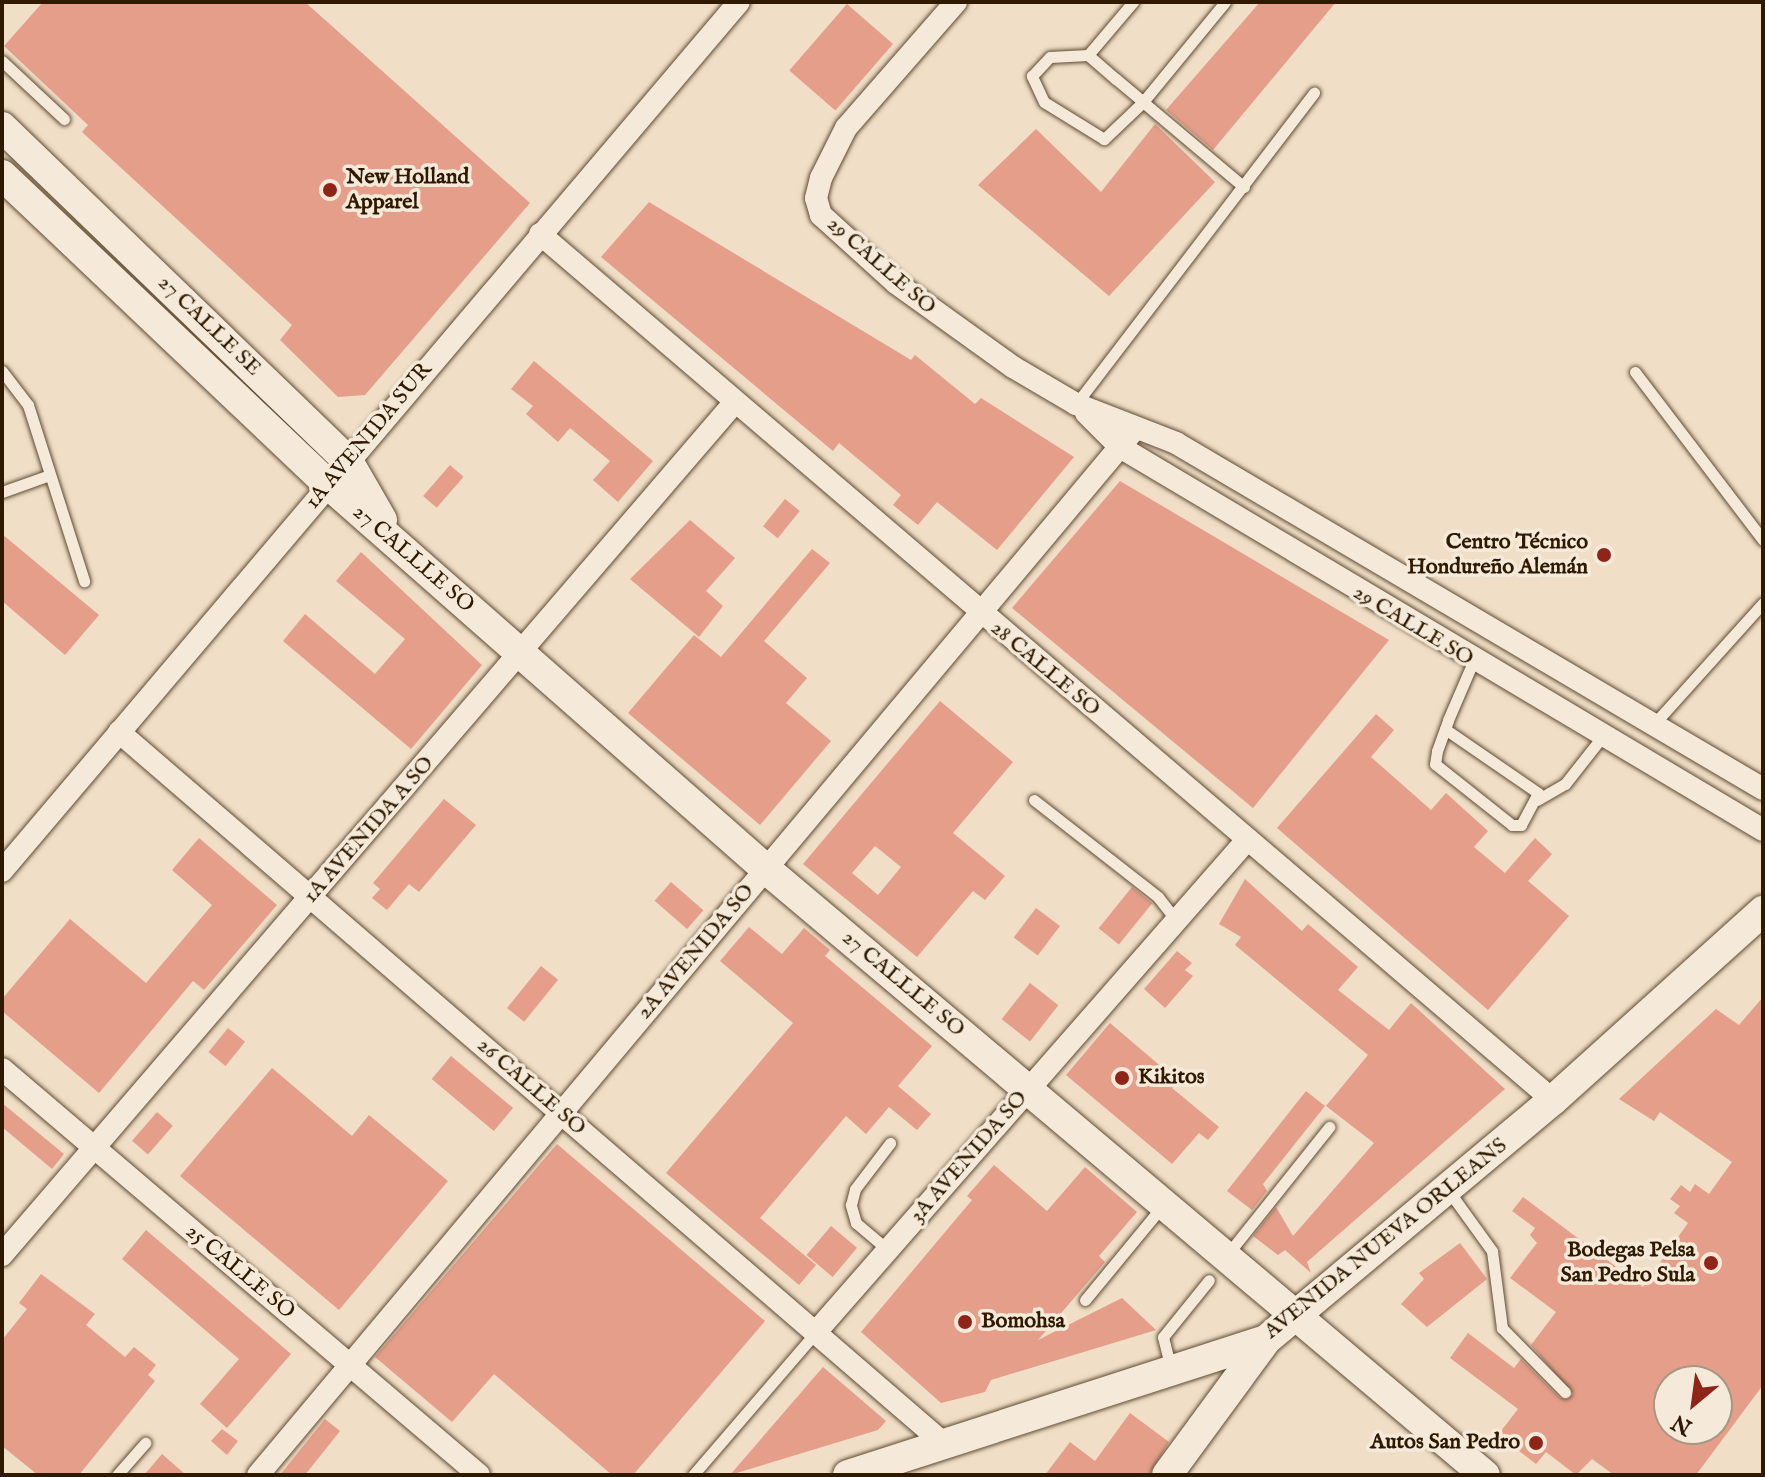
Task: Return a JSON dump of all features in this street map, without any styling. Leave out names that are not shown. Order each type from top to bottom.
[{"type":"main road","name":"27 CALLE SE","points":[[2,127],[348,461],[395,542]]},
{"type":"main road","name":"27 CALLE SE","points":[[2,175],[328,484]]},
{"type":"main road","name":"27 CALLLE SO","points":[[328,484],[766,869],[1485,1475]]},
{"type":"main road","name":"AVENIDA NUEVA ORLEANS","points":[[848,1475],[942,1442],[1266,1340],[1553,1100],[1763,911]]},
{"type":"main road","points":[[1167,1475],[1266,1340]]},
{"type":"street","name":"1A AVENIDA SUR","points":[[2,871],[739,2]]},
{"type":"street","name":"29 CALLE SO","points":[[956,2],[846,128],[816,198],[821,215],[908,293],[1394,615],[1763,830]]},
{"type":"street","name":"28 CALLE SO","points":[[540,234],[980,614],[1553,1100]]},
{"type":"street","name":"1A AVENIDA A SO","points":[[2,1255],[523,655],[734,403]]},
{"type":"street","name":"29 CALLE SO","points":[[1127,438],[1176,443],[1763,789]]},
{"type":"street","name":"2A AVENIDA SO","points":[[258,1475],[1127,438]]},
{"type":"street","points":[[1394,615],[1413,583]]},
{"type":"street","points":[[1473,662],[1490,629]]},
{"type":"street","name":"26 CALLE SO","points":[[119,732],[942,1442]]},
{"type":"street","name":"3A AVENIDA SO","points":[[816,1332],[1247,840]]},
{"type":"street","name":"25 CALLE SO","points":[[2,1069],[479,1475]]},
{"type":"lane","points":[[1133,2],[1088,55],[1038,64],[1032,76],[1044,102],[1104,139],[1143,102],[1225,2]]},
{"type":"lane","points":[[1088,55],[1244,187]]},
{"type":"lane","points":[[2,61],[64,119]]},
{"type":"lane","points":[[1076,404],[1314,93]]},
{"type":"lane","points":[[2,371],[28,405],[47,476],[84,581]]},
{"type":"lane","points":[[1635,372],[1763,540]]},
{"type":"lane","points":[[2,492],[47,476]]},
{"type":"lane","points":[[1654,724],[1763,603]]},
{"type":"lane","points":[[1445,729],[1538,793],[1537,800],[1521,825],[1512,825],[1442,774],[1435,764],[1445,729],[1473,662]]},
{"type":"lane","points":[[1537,800],[1565,784],[1602,737]]},
{"type":"lane","points":[[1034,800],[1158,897],[1176,920]]},
{"type":"lane","points":[[1226,1256],[1329,1127]]},
{"type":"lane","points":[[888,1250],[856,1223],[851,1205],[855,1189],[890,1143]]},
{"type":"lane","points":[[1447,1189],[1483,1231],[1492,1251],[1502,1328],[1565,1392]]},
{"type":"lane","points":[[1085,1300],[1165,1204]]},
{"type":"lane","points":[[1171,1370],[1163,1337],[1209,1280]]},
{"type":"lane","name":"3A AVENIDA SO","points":[[693,1475],[816,1332]]},
{"type":"lane","points":[[117,1475],[145,1443]]},
{"type":"building","name":"New Holland Apparel","points":[[43,2],[305,2],[530,203],[365,395],[338,397],[280,340],[292,325],[82,132],[88,125],[4,46]]},
{"type":"building","points":[[1260,2],[1336,2],[1213,150],[1166,110]]},
{"type":"building","points":[[847,4],[893,44],[835,110],[789,70]]},
{"type":"building","points":[[1155,124],[1215,182],[1109,296],[978,185],[1036,129],[1101,192]]},
{"type":"building","points":[[649,202],[911,360],[915,355],[975,404],[981,398],[1074,457],[997,550],[937,502],[918,525],[893,505],[901,495],[839,443],[833,451],[601,257]]},
{"type":"building","points":[[534,361],[653,461],[618,502],[593,480],[610,461],[570,428],[558,442],[526,414],[533,406],[511,389]]},
{"type":"building","points":[[450,465],[464,477],[437,508],[423,496]]},
{"type":"building","points":[[1120,481],[1389,640],[1253,808],[1012,608]]},
{"type":"building","points":[[785,499],[800,511],[778,538],[763,526]]},
{"type":"building","points":[[690,520],[735,558],[706,591],[723,606],[699,637],[630,579]]},
{"type":"building","points":[[2,534],[99,615],[65,655],[2,601]]},
{"type":"building","points":[[812,549],[830,563],[764,641],[807,678],[786,703],[831,741],[760,825],[628,713],[694,635],[721,657]]},
{"type":"building","points":[[361,552],[482,665],[411,749],[283,641],[305,614],[375,674],[405,639],[336,581]]},
{"type":"building","points":[[940,701],[1013,762],[953,833],[1005,876],[985,900],[973,891],[917,957],[803,864]],"holes":[[[875,846],[901,867],[878,895],[852,873]]]},
{"type":"building","points":[[1376,714],[1394,730],[1371,757],[1431,810],[1446,793],[1488,831],[1474,847],[1505,873],[1535,838],[1552,854],[1528,881],[1569,916],[1488,1010],[1277,828]]},
{"type":"building","points":[[444,799],[476,825],[419,892],[409,884],[387,910],[372,898],[380,889],[373,883]]},
{"type":"building","points":[[199,838],[277,905],[204,990],[193,981],[99,1093],[2,1011],[2,999],[70,919],[146,983],[212,905],[172,870]]},
{"type":"building","points":[[1245,879],[1302,931],[1308,924],[1358,967],[1338,990],[1389,1030],[1411,1003],[1505,1089],[1307,1262],[1311,1273],[1285,1250],[1278,1255],[1253,1236],[1276,1207],[1293,1236],[1374,1143],[1326,1106],[1368,1055],[1235,945],[1241,937],[1219,924]]},
{"type":"building","points":[[671,882],[703,910],[687,929],[655,901]]},
{"type":"building","points":[[1132,887],[1152,903],[1119,945],[1099,928]]},
{"type":"building","points":[[1036,908],[1060,926],[1038,956],[1014,938]]},
{"type":"building","points":[[749,927],[782,954],[804,928],[830,950],[825,956],[932,1046],[898,1086],[931,1114],[917,1130],[889,1107],[866,1134],[846,1116],[760,1218],[816,1265],[799,1285],[666,1173],[793,1023],[720,961]]},
{"type":"building","points":[[1177,951],[1192,963],[1185,970],[1193,976],[1165,1008],[1144,989]]},
{"type":"building","points":[[541,966],[558,980],[524,1022],[507,1008]]},
{"type":"building","points":[[1030,983],[1058,1005],[1030,1041],[1002,1019]]},
{"type":"building","points":[[1763,997],[1763,1385],[1733,1425],[1733,1365],[1653,1365],[1653,1445],[1718,1445],[1696,1475],[1614,1475],[1592,1459],[1576,1475],[1546,1452],[1536,1464],[1498,1435],[1518,1409],[1450,1358],[1468,1333],[1514,1368],[1521,1359],[1560,1398],[1573,1395],[1531,1345],[1556,1312],[1510,1278],[1537,1243],[1530,1235],[1535,1228],[1512,1211],[1523,1197],[1643,1287],[1688,1223],[1674,1213],[1680,1206],[1670,1199],[1681,1185],[1690,1192],[1695,1184],[1709,1194],[1732,1162],[1660,1112],[1654,1121],[1619,1099],[1716,1009],[1739,1025]]},
{"type":"building","name":"Kikitos","points":[[1110,1023],[1178,1081],[1172,1088],[1219,1127],[1208,1140],[1199,1133],[1172,1164],[1066,1075]]},
{"type":"building","points":[[228,1028],[245,1042],[226,1066],[208,1052]]},
{"type":"building","points":[[451,1056],[513,1108],[494,1131],[432,1079]]},
{"type":"building","points":[[272,1068],[352,1136],[369,1115],[448,1181],[339,1310],[180,1176]]},
{"type":"building","points":[[1306,1091],[1325,1106],[1263,1184],[1267,1191],[1252,1210],[1227,1191]]},
{"type":"building","points":[[2,1103],[64,1154],[52,1169],[2,1127]]},
{"type":"building","points":[[157,1112],[173,1126],[148,1154],[132,1141]]},
{"type":"building","points":[[557,1144],[765,1321],[633,1475],[612,1475],[494,1374],[452,1422],[375,1357]]},
{"type":"building","points":[[994,1165],[1047,1211],[1085,1167],[1137,1212],[1099,1256],[1105,1262],[1038,1340],[1122,1298],[1156,1330],[991,1380],[985,1392],[941,1403],[861,1332],[972,1200],[967,1196]]},
{"type":"building","points":[[831,1226],[857,1248],[833,1277],[807,1255]]},
{"type":"building","points":[[146,1230],[291,1354],[227,1428],[200,1404],[239,1359],[122,1259]]},
{"type":"building","points":[[1460,1243],[1487,1279],[1427,1327],[1401,1304],[1424,1279],[1419,1273]]},
{"type":"building","points":[[41,1274],[95,1314],[86,1325],[125,1357],[134,1347],[156,1365],[148,1375],[155,1381],[79,1475],[38,1475],[2,1446],[2,1340],[27,1309],[19,1303]]},
{"type":"building","points":[[823,1367],[886,1421],[878,1430],[730,1475]]},
{"type":"building","points":[[1130,1413],[1169,1442],[1149,1475],[1045,1475],[1070,1442],[1095,1461]]},
{"type":"building","points":[[325,1419],[340,1431],[305,1475],[280,1475]]},
{"type":"building","points":[[222,1429],[238,1441],[227,1455],[211,1441]]},
{"type":"building","points":[[162,1454],[186,1475],[144,1475]]},
{"type":"place","name":"New Holland Apparel","points":[[330,190]]},
{"type":"place","name":"Centro Técnico Hondureño Alemán","points":[[1604,555]]},
{"type":"place","name":"Kikitos","points":[[1122,1078]]},
{"type":"place","name":"Bodegas Pelsa San Pedro Sula","points":[[1711,1263]]},
{"type":"place","name":"Bomohsa","points":[[965,1322]]},
{"type":"place","name":"Autos San Pedro","points":[[1536,1443]]}]
